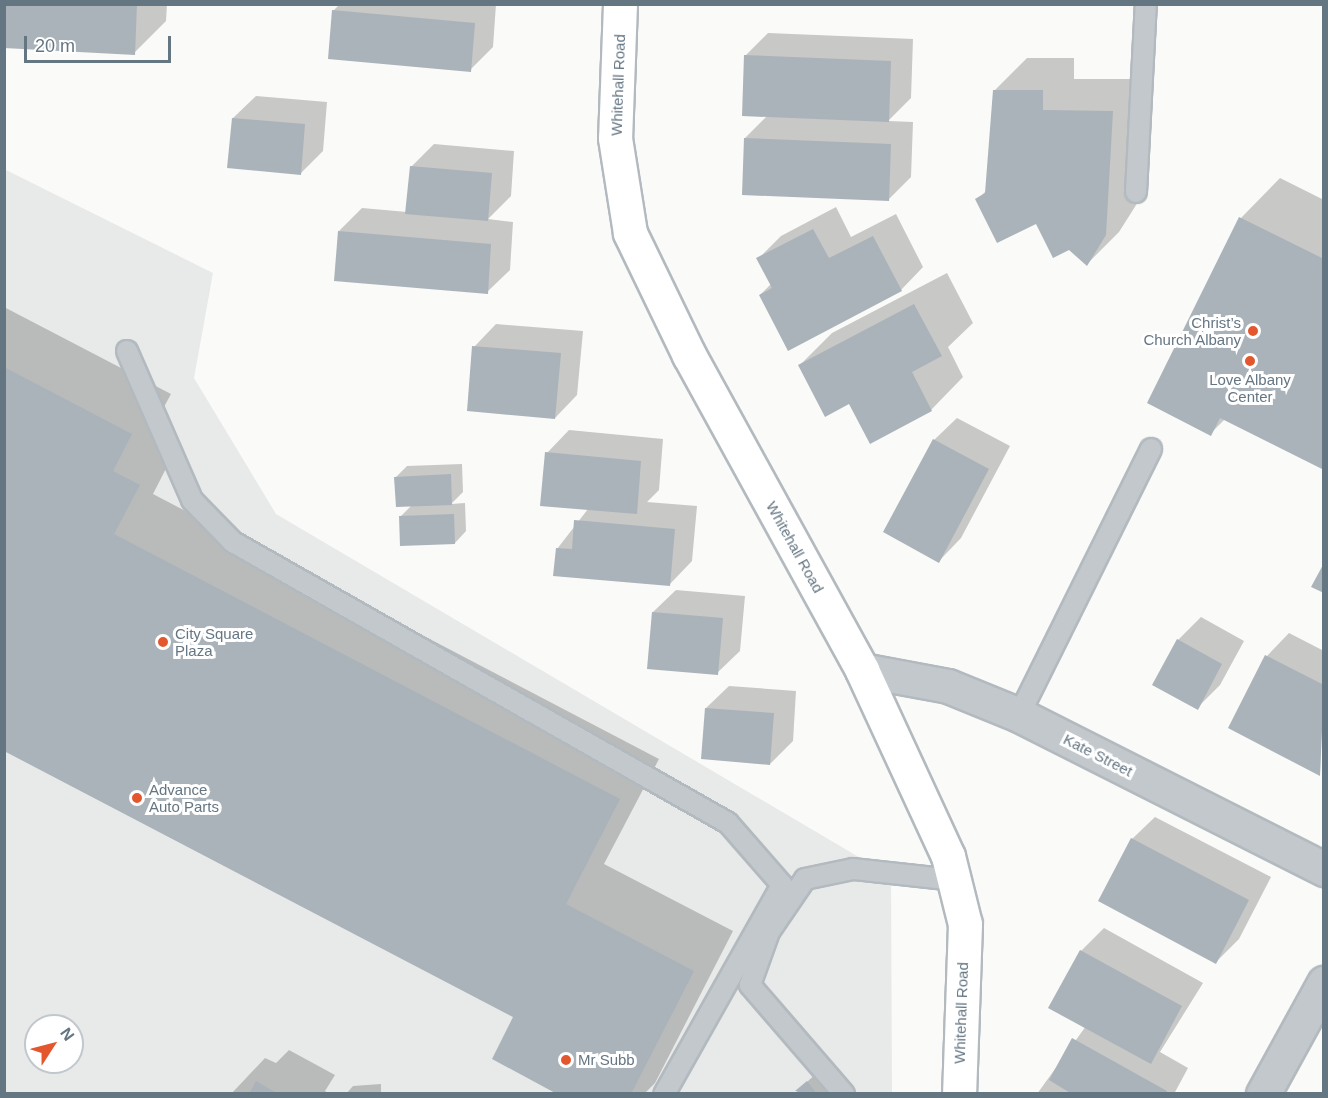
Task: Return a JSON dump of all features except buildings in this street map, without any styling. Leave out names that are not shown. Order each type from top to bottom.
[{"type":"street","name":"Whitehall Road","points":[[620,4],[615,138],[630,233],[689,355],[862,670],[913,771],[954,880],[965,924],[959,1094]]},
{"type":"street","name":"Kate Street","points":[[862,670],[948,686],[1019,715],[1323,869]]},
{"type":"street","points":[[1263,1094],[1323,983]]},
{"type":"lane","points":[[1136,192],[1146,4]]},
{"type":"lane","points":[[127,351],[192,500],[233,542],[728,823],[782,885],[764,929],[750,985],[844,1094]]},
{"type":"lane","points":[[1019,715],[1151,449]]},
{"type":"lane","points":[[664,1094],[764,929],[805,879],[853,868],[954,880]]},
{"type":"shaded area","name":"City Square Plaza","points":[[4,169],[213,273],[194,378],[276,514],[891,876],[892,1093],[5,1093]]},
{"type":"place","name":"Christ’s Church Albany","points":[[1253,331]]},
{"type":"place","name":"Love Albany Center","points":[[1250,361]]},
{"type":"place","name":"City Square Plaza","points":[[163,642]]},
{"type":"place","name":"Advance Auto Parts","points":[[137,798]]},
{"type":"place","name":"Mr Subb","points":[[566,1060]]}]
